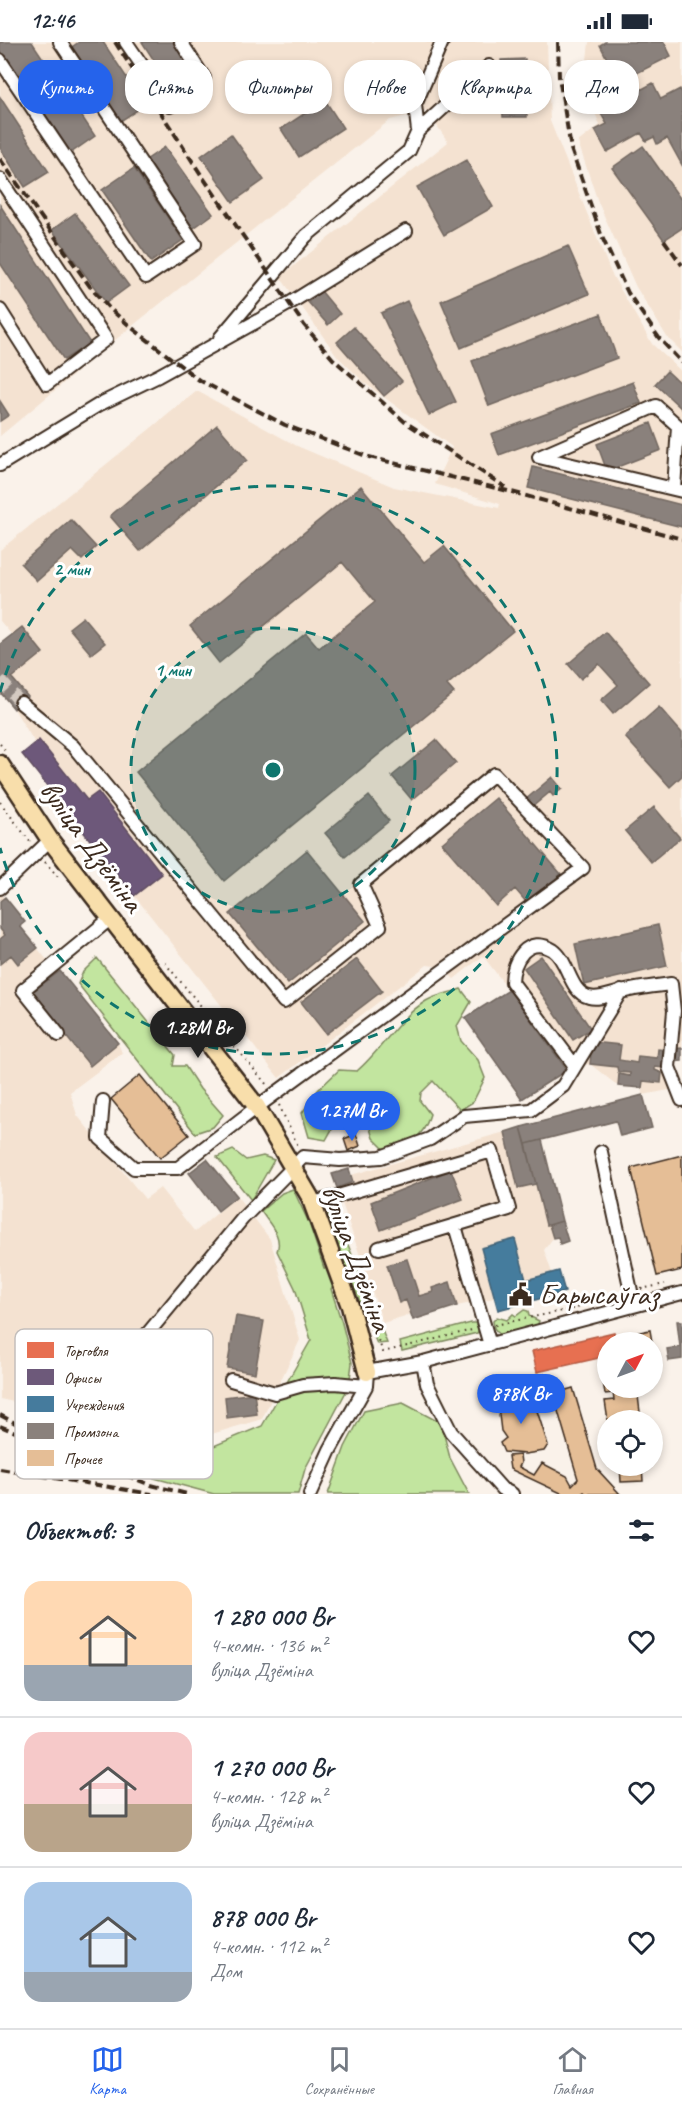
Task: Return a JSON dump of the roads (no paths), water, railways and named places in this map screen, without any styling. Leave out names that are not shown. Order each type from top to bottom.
[{"type":"main road","name":"вуліца Дзёміна","points":[[0,764],[50,840],[257,1107],[312,1202],[350,1306],[366,1379]]},
{"type":"street","points":[[0,60],[146,277],[195,244],[60,42]]},
{"type":"street","points":[[126,42],[170,106],[204,78],[181,42]]},
{"type":"street","points":[[418,131],[414,105],[442,42]]},
{"type":"street","points":[[216,344],[306,236],[409,151],[418,131],[438,113]]},
{"type":"street","points":[[0,179],[106,339],[47,384],[0,310]]},
{"type":"street","points":[[0,465],[100,404],[158,376],[290,303],[406,231]]},
{"type":"street","points":[[656,406],[678,426],[678,490],[596,470],[539,457],[656,406]]},
{"type":"street","points":[[21,703],[73,746],[284,1002],[380,926],[361,884],[494,774],[583,868],[257,1107],[178,1168],[134,1168],[100,1138],[103,1101]]},
{"type":"street","points":[[0,888],[50,840]]},
{"type":"street","points":[[59,1035],[23,990],[111,918]]},
{"type":"street","points":[[575,1066],[512,982],[512,971],[519,956],[535,946],[553,951],[560,958],[578,990],[585,997],[594,999],[671,984],[674,1011],[669,1067],[682,1100]]},
{"type":"street","points":[[151,1329],[243,1218],[303,1156],[340,1160],[381,1157],[430,1139],[464,1116],[531,1110],[563,1086],[621,992]]},
{"type":"street","points":[[312,1202],[492,1151],[509,1209],[379,1248]]},
{"type":"street","points":[[602,1152],[634,1305]]},
{"type":"street","points":[[455,1226],[490,1345]]},
{"type":"street","points":[[231,1380],[275,1393],[303,1385],[366,1379],[682,1293]]},
{"type":"street","points":[[423,1362],[427,1384],[451,1432],[502,1489],[512,1494]]},
{"type":"street","points":[[310,1494],[366,1379]]},
{"type":"tunnel","points":[[0,680],[21,703]]},
{"type":"railway","points":[[115,42],[200,173],[304,325],[333,359],[405,422],[505,487]]},
{"type":"railway","points":[[558,42],[559,77],[571,149],[602,237],[628,293],[659,338],[682,363]]},
{"type":"railway","points":[[0,159],[91,288],[109,308],[199,380],[285,425],[369,457],[512,492],[682,539]]},
{"type":"railway","points":[[664,240],[682,265]]},
{"type":"railway","points":[[0,1415],[15,1423]]},
{"type":"railway","points":[[0,1426],[15,1432]]},
{"type":"railway","points":[[0,1469],[15,1471]]},
{"type":"railway","points":[[61,1479],[152,1494]]},
{"type":"railway","points":[[136,1479],[187,1494]]},
{"type":"place","name":"Барысаўгаз","points":[[521,1294]]}]
